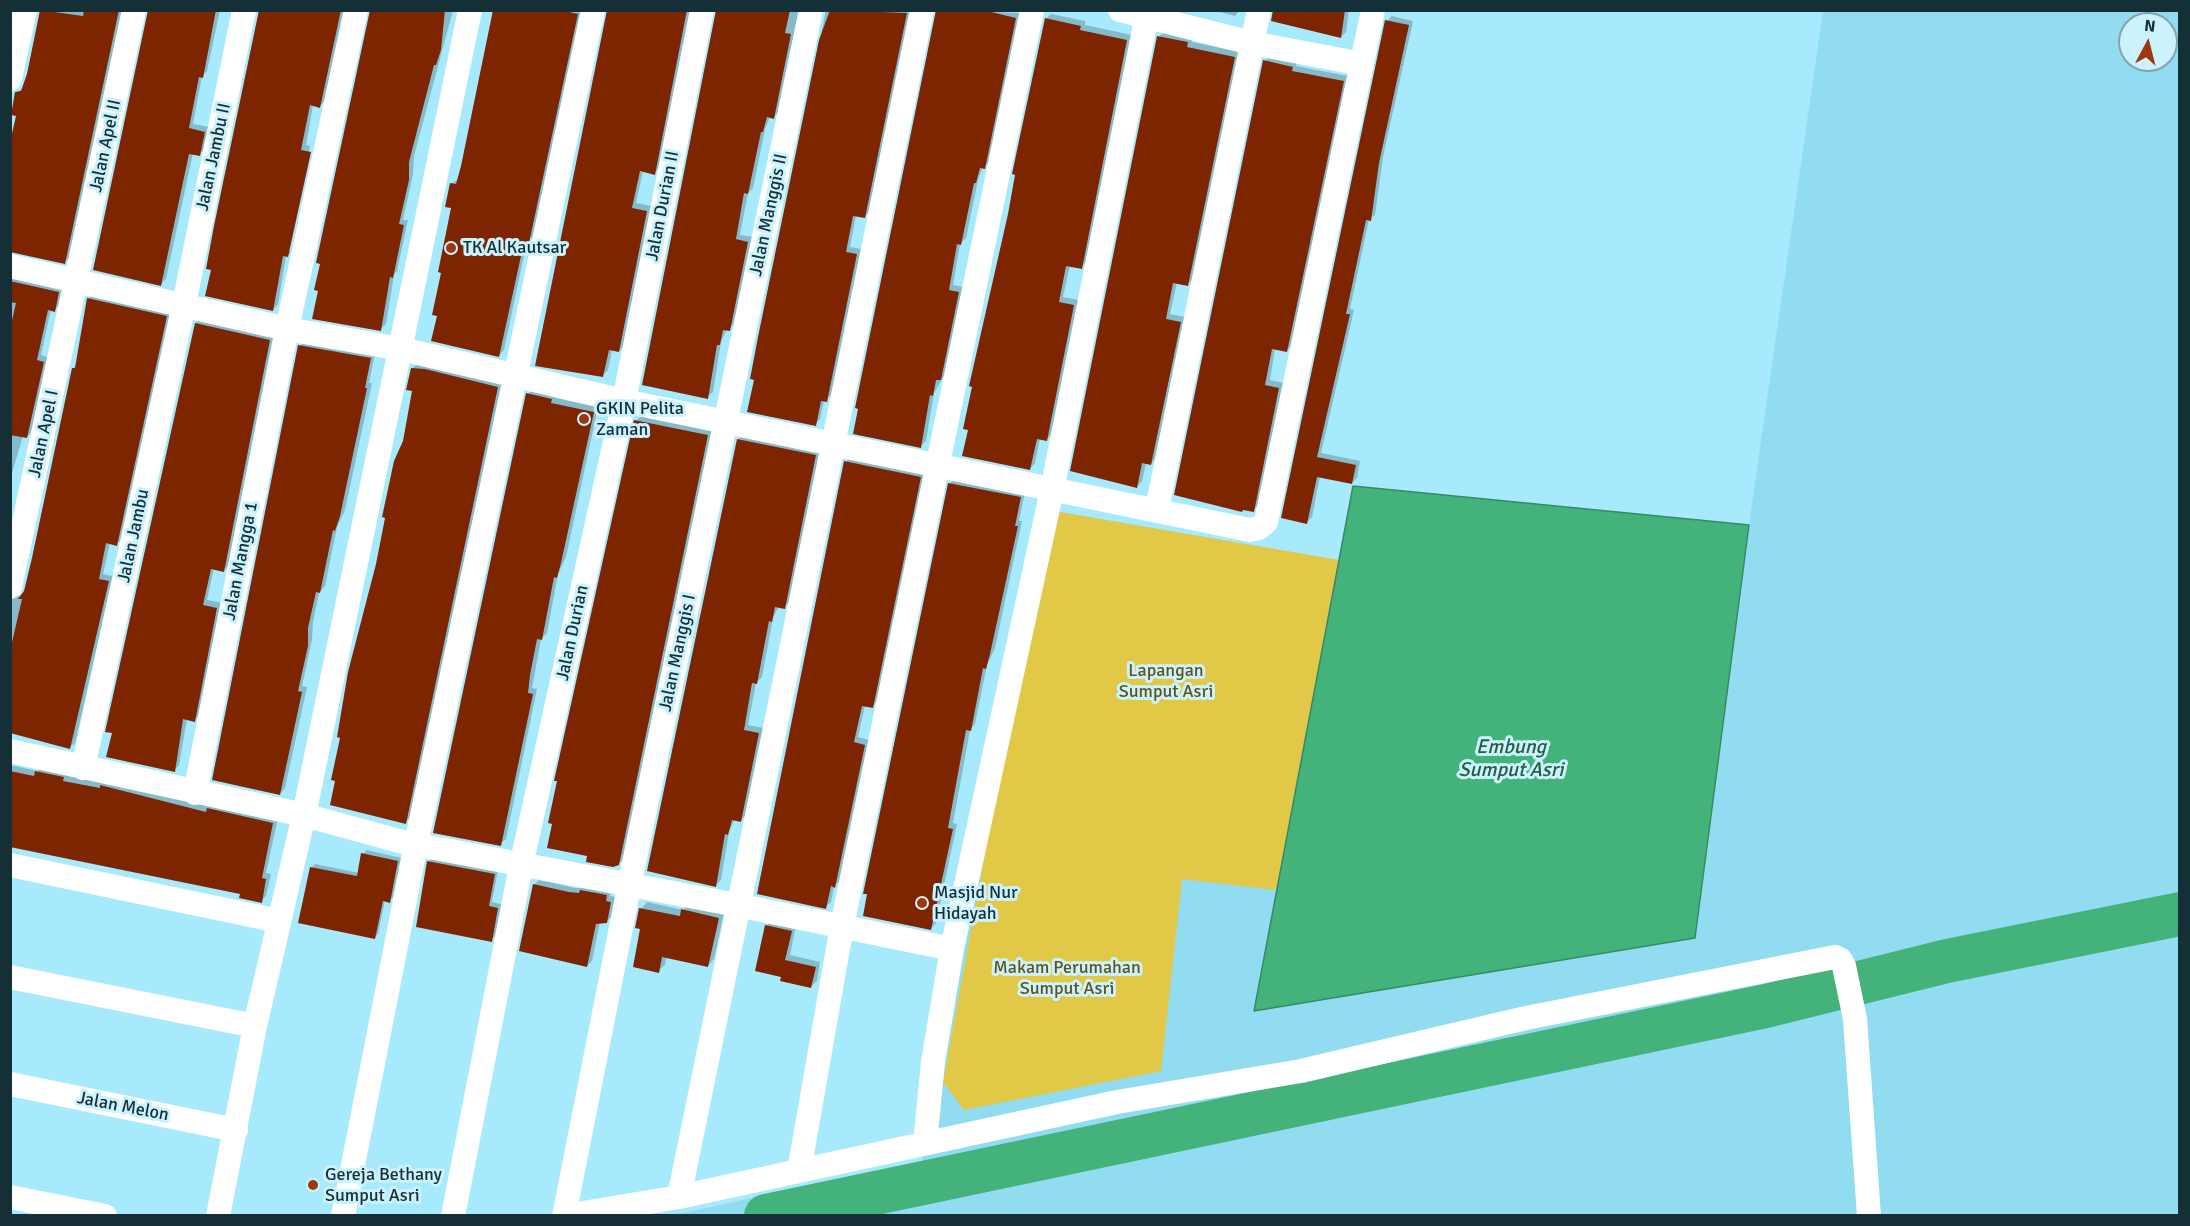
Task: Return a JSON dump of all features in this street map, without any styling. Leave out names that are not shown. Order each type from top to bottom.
[{"type":"street","points":[[10,79],[25,10]]},
{"type":"street","name":"Jalan Apel II","points":[[78,281],[134,10]]},
{"type":"street","name":"Jalan Jambu II","points":[[184,304],[244,10]]},
{"type":"street","name":"Jalan Mangga 1","points":[[195,793],[287,328],[356,10]]},
{"type":"street","points":[[218,1215],[255,1026],[304,815],[470,10]]},
{"type":"street","points":[[343,1215],[416,844],[593,10]]},
{"type":"street","name":"Jalan Durian II","points":[[624,400],[702,10]]},
{"type":"street","name":"Jalan Manggis II","points":[[727,420],[811,10]]},
{"type":"street","points":[[679,1197],[922,10]]},
{"type":"street","points":[[799,1171],[842,927],[1032,10]]},
{"type":"street","points":[[1120,10],[1147,13],[1252,43],[1362,64]]},
{"type":"street","points":[[1157,509],[1259,10]]},
{"type":"street","points":[[10,266],[287,328],[401,349],[624,400],[1250,530],[1259,528],[1266,522],[1373,10]]},
{"type":"street","points":[[925,1143],[933,1062],[952,949],[1052,490],[1147,13]]},
{"type":"street","name":"Jalan Apel I","points":[[10,587],[78,281]]},
{"type":"street","name":"Jalan Jambu","points":[[83,768],[184,304]]},
{"type":"street","name":"Jalan Durian","points":[[453,1215],[521,866],[624,400]]},
{"type":"street","name":"Jalan Manggis I","points":[[565,1215],[629,887],[727,420]]},
{"type":"street","points":[[10,751],[304,815],[416,844],[629,887],[737,905],[952,949]]},
{"type":"street","points":[[10,865],[279,921]]},
{"type":"street","points":[[565,1215],[679,1197],[1116,1102],[1301,1071],[1526,1018],[1835,957],[1841,960],[1844,966],[1856,1019],[1869,1215]]},
{"type":"street","points":[[10,977],[255,1026]]},
{"type":"street","name":"Jalan Melon","points":[[10,1084],[236,1130]]},
{"type":"street","points":[[10,1197],[105,1215]]},
{"type":"shaded area","points":[[1823,11],[2179,11],[2179,1215],[669,1216],[922,1161],[1048,510],[1338,560],[1353,486],[1749,524]]},
{"type":"green space","name":"Lapangan Sumput Asri","points":[[1048,510],[1339,560],[1276,890],[1182,879],[1161,1071],[964,1110],[943,1082]]},
{"type":"water","name":"Embung Sumput Asri","points":[[1353,486],[1749,525],[1695,938],[1254,1011]]},
{"type":"building","points":[[40,10],[83,16],[84,10],[119,10],[65,264],[10,252],[10,142],[16,116],[11,115],[15,92],[21,91],[27,74]]},
{"type":"building","points":[[148,10],[216,10],[203,78],[199,77],[189,128],[205,132],[200,156],[189,154],[161,286],[93,270]]},
{"type":"building","points":[[259,10],[341,10],[320,108],[310,105],[301,150],[311,152],[288,257],[283,256],[273,311],[205,296],[211,270],[206,269],[214,226]]},
{"type":"building","points":[[370,10],[445,10],[441,50],[436,65],[434,65],[409,162],[409,180],[399,224],[404,225],[393,278],[390,277],[381,331],[312,319],[318,291],[314,290],[320,264],[316,263]]},
{"type":"building","points":[[493,10],[561,10],[578,14],[529,243],[524,242],[499,357],[431,341],[437,316],[432,315],[441,273],[438,272],[451,208],[445,207],[450,183],[456,184],[461,166]]},
{"type":"building","points":[[607,10],[687,10],[655,175],[640,171],[632,208],[647,211],[619,352],[609,350],[603,377],[535,366]]},
{"type":"building","points":[[716,10],[790,10],[785,33],[791,34],[774,119],[767,117],[763,132],[761,132],[748,194],[744,193],[736,239],[748,242],[730,331],[723,330],[720,345],[717,345],[708,399],[642,385]]},
{"type":"building","points":[[830,10],[907,13],[865,218],[853,216],[846,252],[857,254],[827,402],[821,401],[816,426],[747,412],[754,380],[750,379],[758,337],[819,40]]},
{"type":"building","points":[[936,10],[983,10],[1016,18],[985,169],[980,168],[976,183],[974,183],[961,245],[957,244],[949,290],[959,292],[941,380],[936,380],[933,396],[930,395],[921,448],[853,434],[858,409],[855,408]]},
{"type":"building","points":[[1273,10],[1345,10],[1341,38],[1271,21]]},
{"type":"building","points":[[1045,18],[1081,26],[1080,30],[1127,40],[1082,269],[1066,266],[1059,302],[1074,305],[1047,441],[1037,439],[1030,470],[962,456],[968,430],[963,429],[972,387],[969,386],[1008,214],[1015,175],[1012,174]]},
{"type":"building","points":[[1385,20],[1409,25],[1379,163],[1371,221],[1366,220],[1346,314],[1350,314],[1317,457],[1356,465],[1352,484],[1317,477],[1307,524],[1281,518]]},
{"type":"building","points":[[1157,36],[1188,42],[1187,47],[1235,57],[1188,286],[1173,283],[1166,319],[1181,322],[1151,465],[1142,463],[1137,488],[1070,471]]},
{"type":"building","points":[[1263,60],[1293,67],[1292,71],[1344,81],[1287,352],[1272,349],[1265,385],[1279,388],[1254,512],[1243,510],[1242,512],[1174,495]]},
{"type":"building","points":[[10,281],[59,292],[55,312],[48,310],[37,360],[44,362],[27,438],[10,435],[10,329],[16,303],[10,302]]},
{"type":"building","points":[[87,298],[167,316],[117,546],[106,543],[99,579],[109,581],[70,749],[10,733],[10,651],[22,599],[18,599],[24,591],[32,558],[72,368],[75,368]]},
{"type":"building","points":[[195,323],[270,340],[224,572],[211,569],[203,605],[217,608],[195,722],[183,719],[175,772],[106,757],[112,733],[105,732]]},
{"type":"building","points":[[298,345],[371,358],[365,388],[367,388],[340,516],[335,531],[333,530],[320,593],[316,592],[308,628],[308,646],[298,691],[302,692],[280,795],[212,780]]},
{"type":"building","points":[[411,368],[425,369],[498,387],[406,824],[330,805],[335,781],[331,780],[340,738],[337,737],[348,672],[376,564],[385,518],[382,517],[394,461],[403,441],[412,391],[406,390]]},
{"type":"building","points":[[526,393],[552,399],[551,403],[594,412],[561,563],[557,578],[554,577],[542,640],[537,639],[528,693],[533,694],[501,846],[433,833]]},
{"type":"building","points":[[634,420],[708,435],[619,865],[613,867],[586,862],[587,856],[547,848],[552,824],[548,823],[557,781],[554,781]]},
{"type":"building","points":[[737,439],[816,455],[785,609],[775,607],[772,622],[769,621],[757,684],[752,683],[744,730],[759,733],[741,822],[732,820],[728,835],[725,834],[716,887],[647,871]]},
{"type":"building","points":[[844,461],[921,477],[873,708],[862,706],[854,742],[865,745],[835,888],[831,886],[826,909],[757,894]]},
{"type":"building","points":[[948,483],[1021,497],[1015,526],[1018,526],[990,654],[986,669],[983,668],[971,731],[966,730],[948,828],[953,829],[931,930],[863,916],[867,894],[863,894]]},
{"type":"building","points":[[10,771],[34,776],[35,771],[64,777],[63,781],[100,788],[100,785],[206,812],[207,808],[273,823],[262,878],[266,879],[262,903],[239,898],[240,894],[10,847]]},
{"type":"building","points":[[361,853],[398,861],[390,903],[383,901],[375,939],[298,923],[310,867],[357,876]]},
{"type":"building","points":[[427,861],[495,874],[489,906],[498,908],[492,942],[416,927]]},
{"type":"building","points":[[533,884],[569,892],[579,893],[580,890],[607,895],[606,901],[611,902],[607,923],[596,924],[587,967],[519,951]]},
{"type":"building","points":[[639,908],[680,916],[681,909],[719,918],[708,967],[662,957],[659,973],[633,967],[640,929],[635,928]]},
{"type":"building","points":[[765,925],[792,931],[785,960],[816,967],[811,988],[780,981],[781,977],[755,971]]},
{"type":"waterway","points":[[766,1216],[1766,1006],[1947,961],[2180,914]]},
{"type":"place","name":"TK Al Kautsar","points":[[451,248]]},
{"type":"place","name":"GKIN Pelita Zaman","points":[[584,419]]},
{"type":"place","name":"Masjid Nur Hidayah","points":[[922,903]]},
{"type":"place","name":"Gereja Bethany Sumput Asri","points":[[313,1185]]},
{"type":"park label","name":"Makam Perumahan Sumput Asri","points":[[1067,978]]}]
